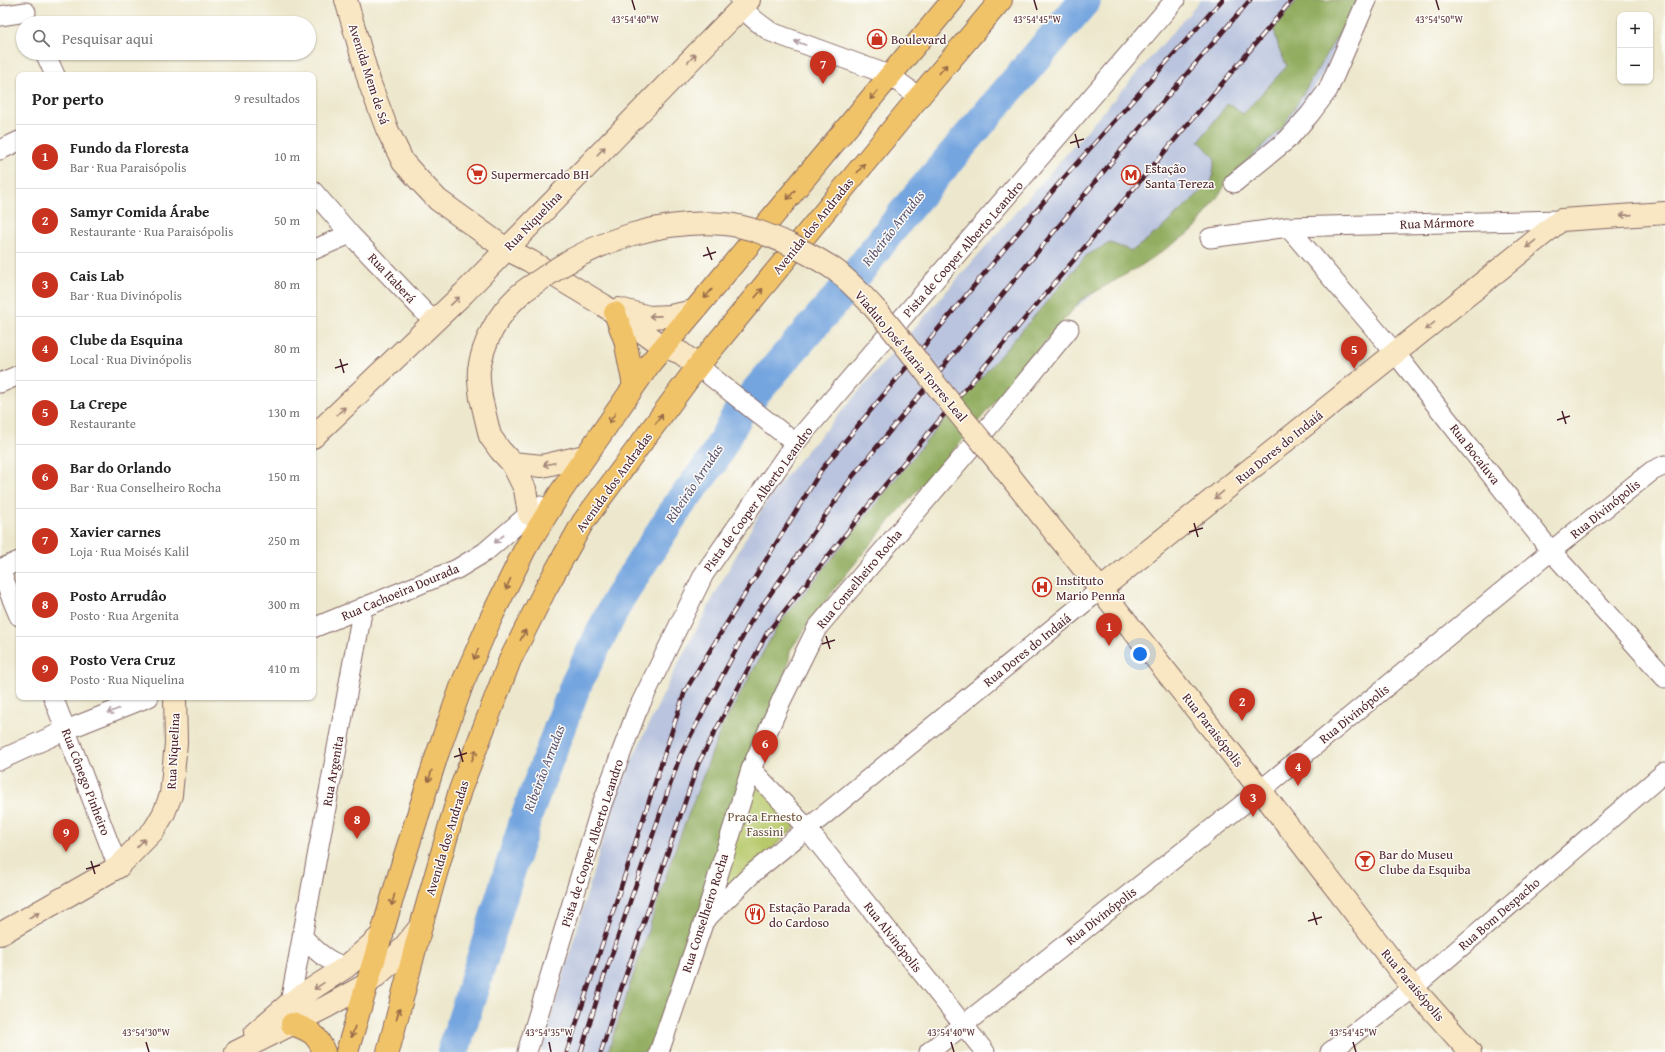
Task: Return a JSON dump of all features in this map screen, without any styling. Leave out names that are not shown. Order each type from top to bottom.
[{"type":"main road","points":[[347,1052],[437,755],[463,682],[491,618],[525,549],[585,456],[663,346],[694,311],[953,0]]},
{"type":"main road","name":"Avenida dos Andradas","points":[[388,1052],[421,926],[460,790],[510,660],[583,522],[698,366],[918,98],[1001,0]]},
{"type":"main road","points":[[609,309],[625,340],[634,386]]},
{"type":"main road","points":[[525,549],[529,514]]},
{"type":"main road","points":[[291,1014],[310,1030],[320,1042],[324,1052]]},
{"type":"street","name":"Avenida Mem de Sá","points":[[346,0],[370,84],[387,129],[403,162],[438,200],[506,249],[530,261],[609,309],[663,346],[681,353],[698,366]]},
{"type":"street","name":"Pista de Cooper Alberto Leandro","points":[[527,1052],[602,804],[637,711],[704,574],[795,443],[1176,0]]},
{"type":"street","points":[[1234,183],[1288,139],[1310,114],[1328,90],[1367,0]]},
{"type":"street","name":"Rua Niquelina","points":[[316,435],[464,292],[744,2]]},
{"type":"street","points":[[744,2],[758,23],[771,32],[889,75],[908,88],[918,98]]},
{"type":"street","points":[[0,16],[26,12]]},
{"type":"street","points":[[48,60],[54,72]]},
{"type":"street","points":[[0,150],[16,142]]},
{"type":"street","name":"Rua Itaberá","points":[[316,194],[350,234],[433,321]]},
{"type":"street","name":"Rua Mármore","points":[[1210,238],[1288,227],[1561,220],[1665,213]]},
{"type":"street","name":"Rua Dores do Indaiá","points":[[704,921],[753,873],[807,828],[1101,589],[1396,354],[1561,220]]},
{"type":"street","name":"Viaduto José Maria Torres Leal","points":[[529,514],[525,488],[512,463],[490,436],[481,398],[479,369],[487,342],[497,320],[517,297],[565,262],[590,250],[640,232],[676,225],[726,224],[753,230],[812,255],[838,272],[861,294],[898,336],[1001,465]]},
{"type":"street","name":"Rua Bocaíuva","points":[[1288,227],[1396,354],[1551,551],[1665,678]]},
{"type":"street","points":[[316,249],[350,234]]},
{"type":"street","name":"Avenida Mem de Sá","points":[[609,309],[649,317],[670,316],[694,311]]},
{"type":"street","name":"Rua Conselheiro Rocha","points":[[658,1052],[704,921],[751,769],[782,699],[817,628],[1002,411],[1069,329]]},
{"type":"street","points":[[698,366],[795,443]]},
{"type":"street","points":[[0,383],[16,376]]},
{"type":"street","points":[[512,463],[542,466],[585,456]]},
{"type":"street","name":"Rua Paraisópolis","points":[[1001,465],[1261,790],[1413,988],[1470,1052]]},
{"type":"street","name":"Rua Divinópolis","points":[[929,1052],[1261,790],[1551,551],[1652,471],[1665,465]]},
{"type":"street","name":"Rua Cachoeira Dourada","points":[[316,627],[457,569],[484,552],[529,514],[560,493]]},
{"type":"street","points":[[16,562],[0,570],[16,609]]},
{"type":"street","name":"Rua Argenita","points":[[291,1014],[302,936],[363,607]]},
{"type":"street","name":"Rua Cônego Pinheiro","points":[[54,700],[118,867]]},
{"type":"street","points":[[0,760],[66,730],[142,700]]},
{"type":"street","name":"Rua Niquelina","points":[[0,934],[118,867],[154,830],[164,813],[171,795],[176,743],[175,700]]},
{"type":"street","name":"Rua Alvinópolis","points":[[751,769],[807,828],[986,1052]]},
{"type":"street","name":"Rua Bom Despacho","points":[[1330,1052],[1413,988],[1665,772]]},
{"type":"street","points":[[232,1052],[291,1014],[367,984],[391,963],[421,926]]},
{"type":"street","points":[[302,936],[317,952],[332,963],[346,967]]},
{"type":"street","points":[[236,1052],[291,1014],[382,936]]},
{"type":"shaded area","points":[[1201,0],[1360,0],[1323,74],[1287,132],[1133,264],[1071,311],[923,480],[784,649],[620,1052],[541,1052],[617,791],[674,672],[767,500],[800,459]]},
{"type":"green space","points":[[1297,0],[1357,0],[1344,25],[1283,127],[1234,173],[1195,229],[1142,265],[1081,300],[958,445],[882,530],[835,588],[790,650],[788,666],[651,1052],[608,1052],[673,855],[721,729],[777,627],[923,445],[1087,255],[1110,243],[1132,251],[1161,229],[1212,181],[1215,158],[1199,141],[1228,103],[1243,114],[1287,66],[1279,49],[1274,29]]},
{"type":"green space","name":"Praça Ernesto Fassini","points":[[755,779],[797,825],[712,906]]},
{"type":"waterway","name":"Ribeirão Arrudas","points":[[453,1052],[528,812],[576,684],[619,598],[678,506],[712,462],[739,412],[845,289],[906,210],[1085,0]]},
{"type":"railway","points":[[567,1052],[685,691],[822,469],[1061,181],[1222,0]]},
{"type":"railway","points":[[581,1052],[601,986],[680,756],[750,623],[853,476],[1123,148],[1250,0]]},
{"type":"railway","points":[[601,1052],[698,764],[767,633],[880,491],[1292,0]]},
{"type":"place","name":"Boulevard","points":[[877,39]]},
{"type":"place","name":"Xavier carnes","points":[[823,84]]},
{"type":"place","name":"Supermercado BH","points":[[477,174]]},
{"type":"place","name":"Estação Santa Tereza","points":[[1131,175]]},
{"type":"place","name":"La Crepe","points":[[1354,369]]},
{"type":"place","name":"Instituto Mario Penna","points":[[1042,587]]},
{"type":"place","name":"Fundo da Floresta","points":[[1109,646]]},
{"type":"place","name":"Samyr Comida Árabe","points":[[1242,721]]},
{"type":"place","name":"Bar do Orlando","points":[[765,763]]},
{"type":"place","name":"Clube da Esquina","points":[[1298,786]]},
{"type":"place","name":"Cais Lab","points":[[1253,817]]},
{"type":"place","name":"Posto Arrudâo","points":[[357,839]]},
{"type":"place","name":"Posto Vera Cruz","points":[[66,852]]},
{"type":"place","name":"Bar do Museu Clube da Esquiba","points":[[1365,861]]},
{"type":"place","name":"Estação Parada do Cardoso","points":[[755,914]]}]
